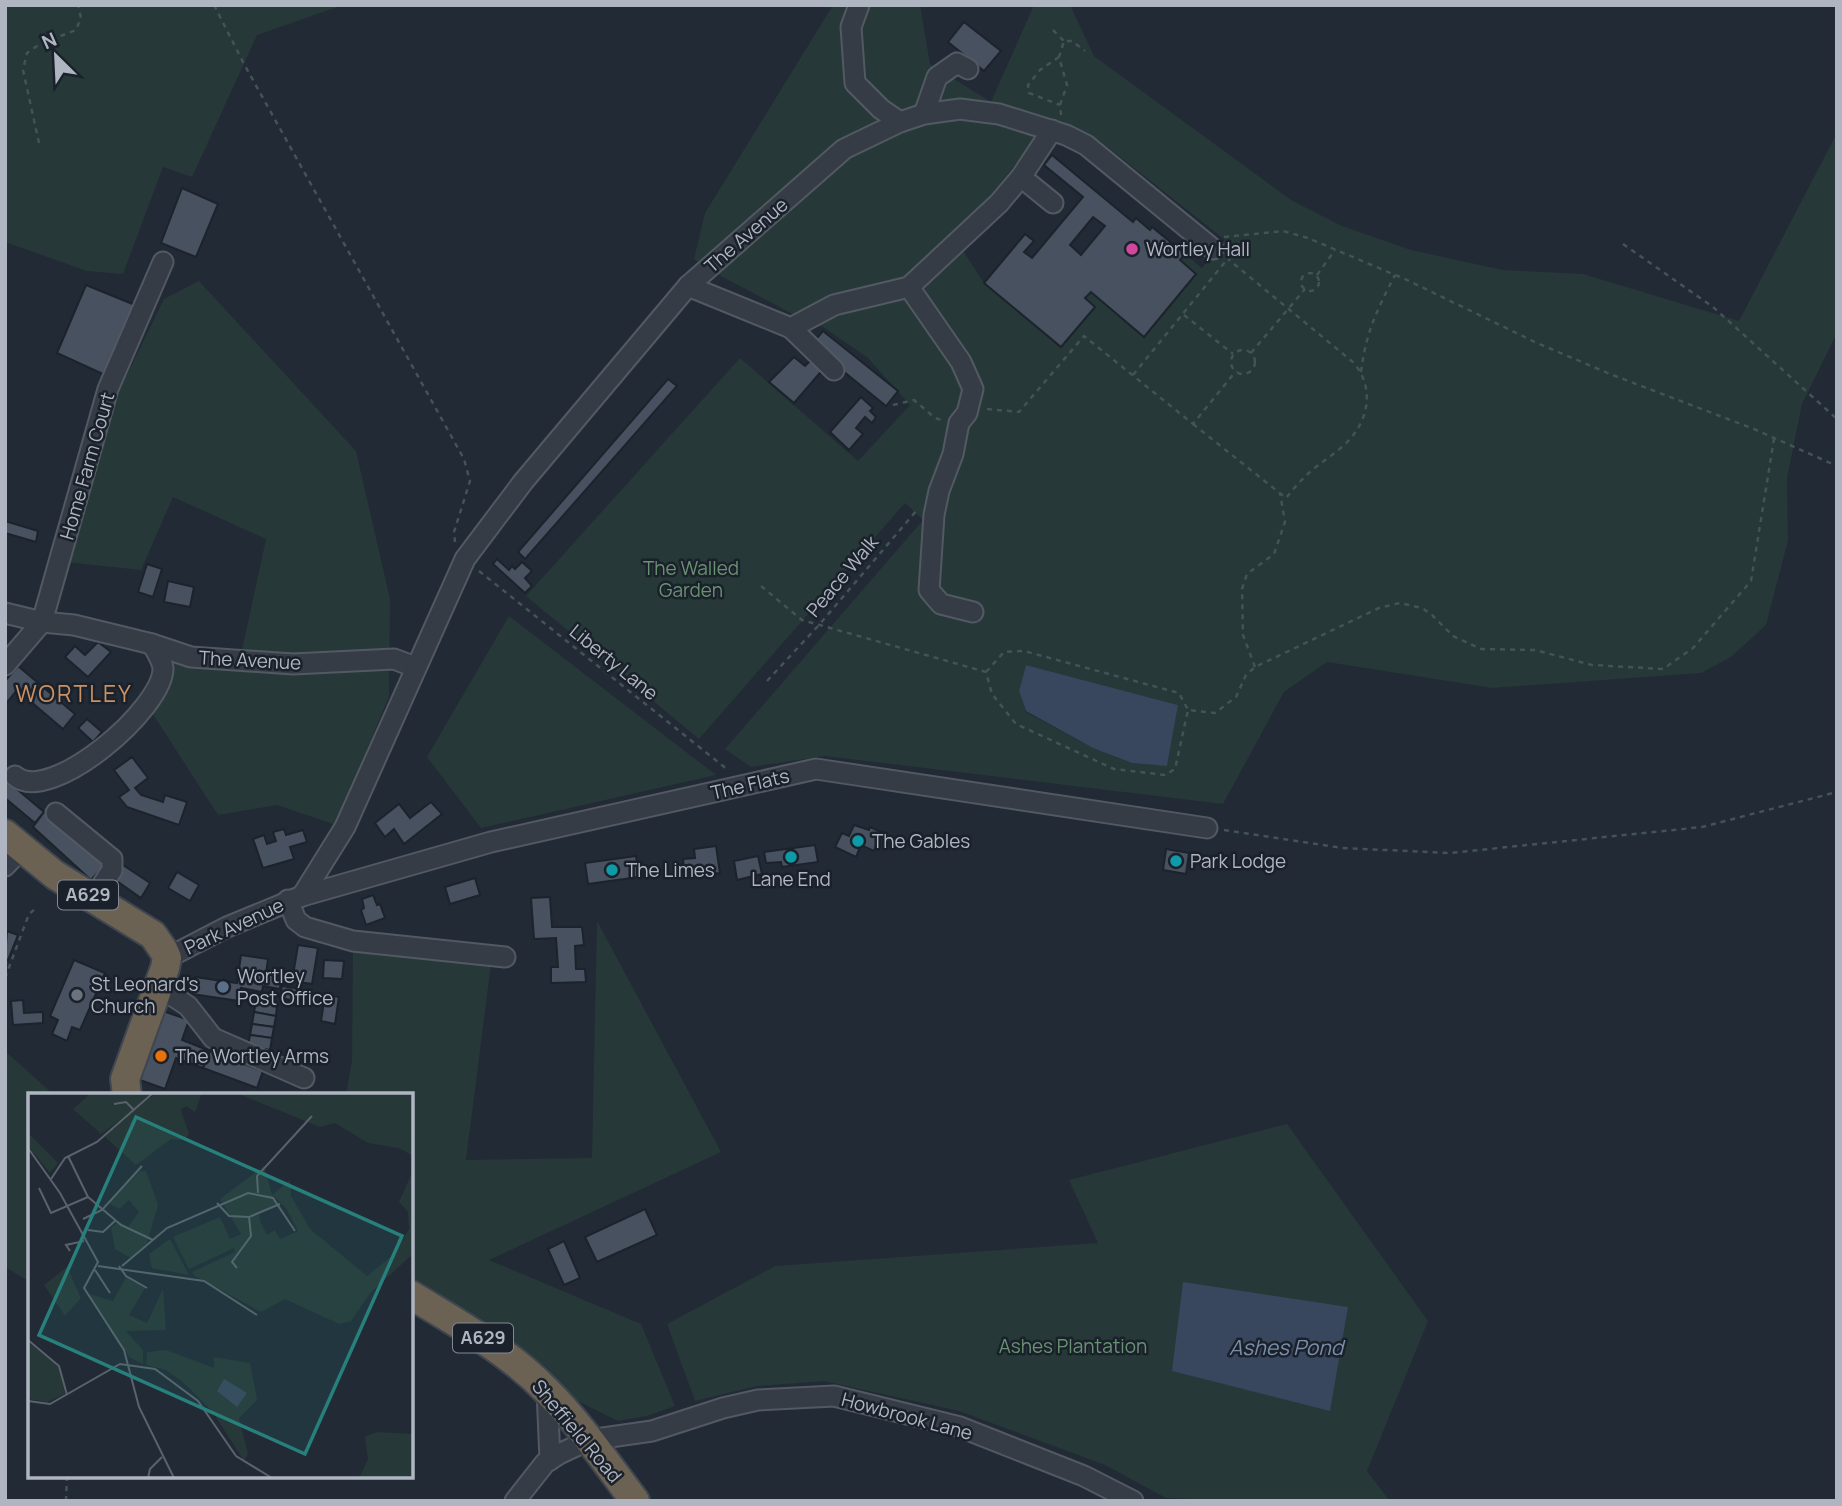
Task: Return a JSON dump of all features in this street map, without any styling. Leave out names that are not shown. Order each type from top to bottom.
[{"type":"highway","name":"A629","points":[[11,849],[153,934],[167,958]]},
{"type":"highway","points":[[127,1093],[125,1079],[167,958]]},
{"type":"highway","name":"Sheffield Road","points":[[413,1296],[491,1343],[547,1391],[589,1440],[635,1501]]},
{"type":"street","points":[[859,5],[851,27],[856,83],[881,109],[900,122]]},
{"type":"street","points":[[924,114],[937,77],[957,63],[968,69]]},
{"type":"street","name":"The Avenue","points":[[295,898],[345,827],[465,559],[523,482],[688,286],[844,149],[900,122],[924,114],[960,110],[1056,123],[1219,255]]},
{"type":"street","points":[[791,328],[834,305],[909,287],[999,203],[1021,177],[1056,123]]},
{"type":"street","points":[[1021,177],[1052,203]]},
{"type":"street","name":"Home Farm Court","points":[[5,665],[42,622],[108,390],[163,262]]},
{"type":"street","points":[[688,286],[791,328],[834,370]]},
{"type":"street","points":[[909,287],[961,362],[973,389],[939,491],[934,515],[929,590],[941,604],[972,612]]},
{"type":"street","name":"The Avenue","points":[[5,613],[42,622],[74,625],[152,644],[191,657],[293,664],[394,659],[415,667]]},
{"type":"street","points":[[15,776],[31,783],[51,777],[87,760],[109,744],[150,699],[163,669],[152,644]]},
{"type":"street","points":[[163,669],[191,657]]},
{"type":"street","name":"The Flats","points":[[295,898],[491,842],[817,769],[1207,828]]},
{"type":"street","points":[[56,813],[112,859],[112,870],[94,898]]},
{"type":"street","points":[[295,898],[296,920],[305,927],[353,941],[505,957]]},
{"type":"street","name":"Park Avenue","points":[[167,958],[295,898]]},
{"type":"street","points":[[159,987],[188,1006],[213,1038],[304,1078]]},
{"type":"street","points":[[547,1391],[550,1460]]},
{"type":"street","name":"Howbrook Lane","points":[[515,1501],[531,1478],[550,1460],[589,1440],[652,1431],[723,1408],[758,1400],[834,1396],[960,1427],[1084,1476],[1133,1501]]},
{"type":"path","points":[[39,143],[23,70],[27,53],[40,44],[76,30],[81,18],[78,5]]},
{"type":"path","points":[[214,5],[250,76],[464,458],[470,481],[454,532],[455,547],[465,559]]},
{"type":"path","points":[[1053,30],[1064,41],[1072,41],[1085,51]]},
{"type":"path","points":[[1056,123],[1067,85],[1059,57],[1064,41]]},
{"type":"path","points":[[1059,57],[1040,70],[1028,85],[1029,93],[1060,105]]},
{"type":"path","points":[[1133,375],[1184,314],[1219,255],[1225,236],[1283,232],[1308,238],[1395,275],[1536,343],[1837,466]]},
{"type":"path","points":[[1623,244],[1713,307],[1837,419]]},
{"type":"path","points":[[1305,289],[1316,289],[1319,284],[1317,275],[1335,250]]},
{"type":"path","points":[[1219,255],[1229,258],[1361,372]]},
{"type":"path","points":[[1305,289],[1301,282],[1304,275],[1317,275]]},
{"type":"path","points":[[893,405],[914,400],[935,418],[963,418],[997,409],[1019,412],[1084,336],[1286,498],[1301,481],[1343,446],[1359,426],[1368,394],[1361,372],[1363,350],[1372,319],[1395,275]]},
{"type":"path","points":[[1251,353],[1305,289]]},
{"type":"path","points":[[1184,314],[1233,355]]},
{"type":"path","points":[[1240,350],[1251,353],[1255,360],[1254,368],[1244,374],[1236,371],[1231,363],[1233,355],[1240,350]]},
{"type":"path","points":[[1193,424],[1236,371]]},
{"type":"path","points":[[1188,710],[1215,713],[1236,697],[1246,675],[1255,667],[1379,608],[1400,603],[1422,608],[1453,636],[1480,649],[1535,650],[1592,665],[1663,669],[1693,648],[1751,581],[1774,439]]},
{"type":"path","name":"Peace Walk","points":[[767,681],[819,625],[923,503],[939,491]]},
{"type":"path","points":[[1255,667],[1243,635],[1242,589],[1247,574],[1274,554],[1285,522],[1280,493]]},
{"type":"path","name":"Liberty Lane","points":[[465,559],[747,785]]},
{"type":"path","points":[[761,586],[802,620],[986,672]]},
{"type":"path","points":[[1024,651],[1179,693],[1188,710],[1175,769],[1166,775],[1114,769],[1016,724],[992,694],[986,672],[1004,652],[1024,651]]},
{"type":"path","points":[[1207,828],[1342,848],[1450,853],[1702,827],[1837,792]]},
{"type":"path","points":[[5,978],[29,914],[34,910]]},
{"type":"path","points":[[66,1501],[67,1478]]},
{"type":"green space","points":[[5,5],[343,5],[257,35],[192,177],[163,167],[123,274],[87,271],[5,242]]},
{"type":"green space","name":"The Walled Garden","points":[[833,5],[920,5],[930,64],[991,102],[1034,5],[1070,5],[1094,56],[1291,200],[1342,226],[1411,250],[1503,270],[1583,274],[1739,321],[1837,133],[1837,333],[1802,404],[1787,478],[1788,540],[1766,625],[1731,657],[1701,673],[1492,688],[1327,662],[1284,692],[1223,804],[825,756],[751,767],[725,749],[923,520],[905,503],[699,739],[526,596],[740,358],[858,461],[910,405],[867,357],[823,327],[800,318],[694,259],[705,213]],"holes":[[[992,102],[1060,121],[1100,141],[1225,240],[1202,268],[1185,254],[1180,260],[1196,274],[1144,336],[1091,292],[1085,298],[1095,307],[1061,347],[984,283],[954,237],[1037,136],[980,118]],[[1026,665],[1178,705],[1167,765],[1132,763],[1093,748],[1026,712],[1019,691]]]},
{"type":"green space","points":[[199,281],[356,451],[390,599],[389,696],[336,825],[277,805],[218,815],[145,702],[166,647],[241,655],[266,539],[173,497],[141,570],[66,562],[121,387],[164,299]]},
{"type":"green space","points":[[509,616],[716,775],[481,828],[427,757]]},
{"type":"green space","points":[[597,921],[721,1152],[489,1260],[641,1324],[675,1406],[647,1416],[618,1421],[574,1399],[547,1368],[490,1325],[413,1280],[413,1093],[346,1093],[352,1061],[353,946],[491,964],[466,1160],[592,1158]]},
{"type":"green space","points":[[5,1051],[52,1093],[28,1093],[28,1281],[5,1267]]},
{"type":"green space","name":"Ashes Plantation","points":[[1287,1124],[1428,1321],[1367,1471],[1390,1501],[1197,1501],[1166,1498],[1105,1465],[959,1411],[824,1381],[757,1386],[695,1401],[667,1324],[775,1266],[1098,1243],[1069,1180]]},
{"type":"water","points":[[1026,665],[1178,705],[1167,766],[1132,763],[1093,748],[1026,711],[1019,691]]},
{"type":"water","name":"Ashes Pond","points":[[1183,1282],[1348,1307],[1330,1411],[1172,1371]]},
{"type":"building","points":[[964,22],[1001,51],[984,71],[948,42]]},
{"type":"building","name":"Wortley Hall","points":[[1052,155],[1133,222],[1136,218],[1150,230],[1152,227],[1185,254],[1180,260],[1196,274],[1144,337],[1091,292],[1085,298],[1095,307],[1061,347],[984,283],[1025,234],[1034,241],[1024,252],[1032,258],[1083,197],[1044,165]],"holes":[[[1093,217],[1105,226],[1081,255],[1070,245]]]},
{"type":"building","points":[[182,188],[218,204],[196,257],[161,243]]},
{"type":"building","points":[[86,285],[135,305],[105,375],[57,353]]},
{"type":"building","points":[[823,331],[898,391],[886,406],[811,345]]},
{"type":"building","points":[[794,357],[805,366],[814,357],[825,367],[794,403],[769,382]]},
{"type":"building","points":[[668,379],[677,386],[525,559],[518,552]]},
{"type":"building","points":[[861,397],[873,408],[870,411],[876,417],[872,423],[865,417],[856,428],[863,434],[849,450],[830,432]]},
{"type":"building","points":[[5,521],[38,531],[36,542],[5,533]]},
{"type":"building","points":[[497,559],[509,570],[512,566],[515,569],[522,562],[532,571],[525,578],[532,586],[525,593],[493,564]]},
{"type":"building","points":[[147,564],[162,569],[153,597],[138,592]]},
{"type":"building","points":[[168,581],[194,587],[190,607],[164,602]]},
{"type":"building","points":[[98,642],[111,652],[88,677],[65,657],[75,646],[85,655]]},
{"type":"building","points":[[18,666],[75,714],[63,729],[17,690],[5,705],[5,681]]},
{"type":"building","points":[[87,719],[102,732],[93,742],[78,728]]},
{"type":"building","points":[[132,757],[148,778],[135,788],[141,795],[163,802],[165,795],[187,802],[179,825],[127,807],[119,797],[129,790],[114,770]]},
{"type":"building","points":[[5,779],[44,812],[35,823],[5,798]]},
{"type":"building","points":[[431,802],[442,814],[404,844],[394,829],[385,837],[375,823],[399,804],[410,818]]},
{"type":"building","points":[[44,812],[105,865],[91,880],[33,827]]},
{"type":"building","name":"The Gables","points":[[854,825],[881,832],[874,851],[861,845],[856,857],[835,847],[842,833],[849,836]]},
{"type":"building","points":[[284,829],[286,835],[303,830],[307,842],[290,847],[294,859],[263,868],[253,839],[264,835],[267,844],[276,841],[273,832]]},
{"type":"building","name":"Lane End","points":[[815,845],[818,862],[782,867],[781,862],[766,863],[764,852]]},
{"type":"building","points":[[716,846],[720,873],[685,877],[683,859],[695,858],[694,849]]},
{"type":"building","name":"Park Lodge","points":[[1166,849],[1189,853],[1186,874],[1163,870]]},
{"type":"building","name":"The Limes","points":[[636,856],[639,877],[588,884],[585,863]]},
{"type":"building","points":[[758,856],[762,874],[737,880],[734,861]]},
{"type":"building","points":[[123,865],[150,883],[141,898],[114,879]]},
{"type":"building","points":[[177,872],[199,885],[190,901],[168,888]]},
{"type":"building","points":[[475,878],[480,895],[450,904],[445,887]]},
{"type":"building","points":[[373,895],[385,918],[366,925],[361,910],[364,908],[362,899]]},
{"type":"building","points":[[550,897],[552,927],[582,927],[584,945],[575,946],[576,969],[585,969],[586,982],[551,983],[551,967],[558,967],[556,938],[534,939],[531,898]]},
{"type":"building","points":[[7,931],[18,935],[8,960],[5,959]]},
{"type":"building","points":[[298,945],[318,948],[312,984],[292,981]]},
{"type":"building","points":[[241,955],[268,959],[266,974],[281,977],[280,989],[263,986],[262,992],[241,988],[239,1001],[192,994],[195,977],[237,983]]},
{"type":"building","name":"St Leonard's Church","points":[[74,960],[105,973],[80,1030],[72,1027],[67,1041],[52,1034],[58,1020],[50,1016]]},
{"type":"building","points":[[324,960],[344,961],[342,979],[323,978]]},
{"type":"building","points":[[282,986],[300,989],[297,1001],[280,998]]},
{"type":"building","points":[[325,995],[339,997],[335,1024],[321,1021]]},
{"type":"building","points":[[23,1000],[24,1013],[43,1012],[43,1023],[13,1025],[11,1001]]},
{"type":"building","points":[[256,1001],[277,1005],[276,1016],[254,1012]]},
{"type":"building","points":[[163,1011],[189,1020],[182,1040],[210,1051],[203,1068],[176,1058],[165,1089],[137,1079]]},
{"type":"building","points":[[254,1012],[276,1016],[274,1027],[252,1024]]},
{"type":"building","points":[[252,1024],[274,1027],[272,1038],[250,1035]]},
{"type":"building","points":[[250,1035],[272,1038],[270,1050],[248,1046]]},
{"type":"building","points":[[210,1051],[263,1071],[257,1088],[203,1068]]},
{"type":"building","points":[[645,1209],[657,1235],[597,1262],[585,1237]]},
{"type":"building","points":[[564,1241],[580,1278],[564,1285],[548,1249]]},
{"type":"place","name":"Wortley Hall","points":[[1132,249]]},
{"type":"place","name":"The Gables","points":[[858,841]]},
{"type":"place","name":"Lane End","points":[[791,857]]},
{"type":"place","name":"Park Lodge","points":[[1176,861]]},
{"type":"place","name":"The Limes","points":[[612,870]]},
{"type":"place","name":"Wortley Post Office","points":[[223,987]]},
{"type":"place","name":"St Leonard's Church","points":[[77,995]]},
{"type":"place","name":"The Wortley Arms","points":[[161,1056]]},
{"type":"district","name":"WORTLEY","points":[[74,694]]}]
